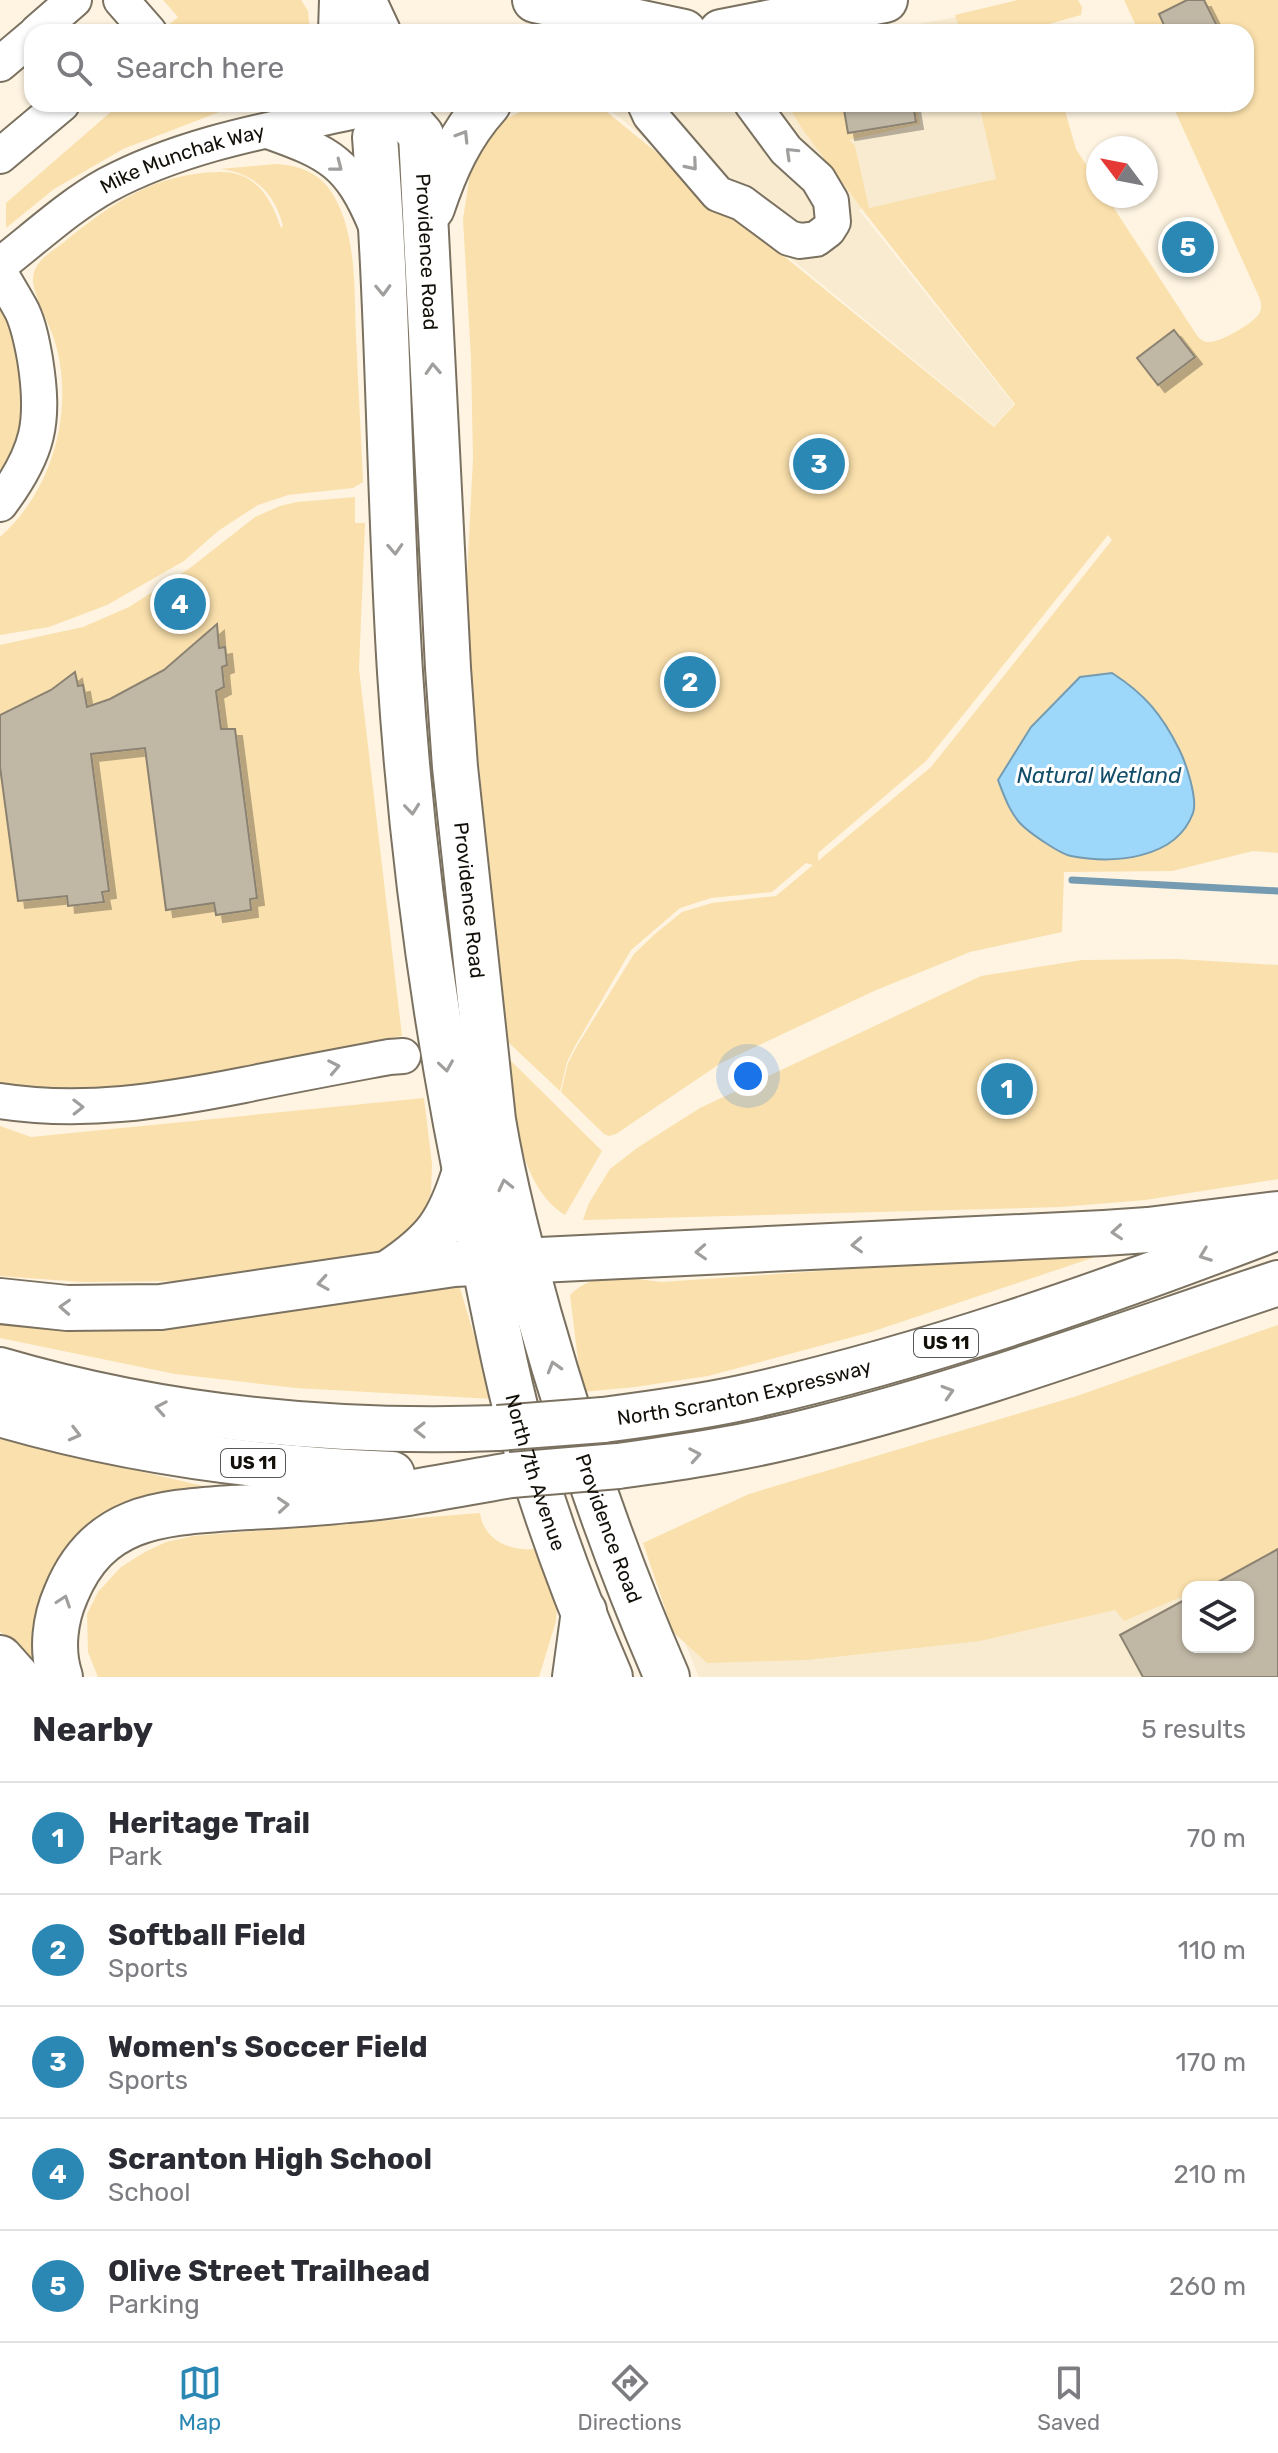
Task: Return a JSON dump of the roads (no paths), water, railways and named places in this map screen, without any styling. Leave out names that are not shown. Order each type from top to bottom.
[{"type":"main road","points":[[363,0],[374,24]]},
{"type":"main road","points":[[535,0],[647,24]]},
{"type":"main road","points":[[764,24],[885,0]]},
{"type":"main road","name":"Providence Road","points":[[387,112],[375,137],[399,656],[408,772],[433,985],[465,1171],[575,1435],[661,1664]]},
{"type":"main road","name":"Providence Road","points":[[399,112],[421,135],[455,767],[500,1164],[504,1262]]},
{"type":"main road","points":[[427,226],[451,156],[482,112]]},
{"type":"main road","points":[[388,1273],[436,1235],[456,1200],[465,1171]]},
{"type":"main road","points":[[0,1301],[67,1308],[161,1307],[430,1266],[1104,1233],[1278,1214]]},
{"type":"main road","name":"North Scranton Expressway","points":[[0,1370],[165,1409],[354,1429],[498,1428],[603,1420],[738,1399],[869,1366],[1162,1272],[1278,1227]]},
{"type":"main road","name":"North 7th Avenue","points":[[504,1262],[507,1372],[527,1450],[552,1527],[610,1677]]},
{"type":"main road","name":"US 11","points":[[0,1414],[88,1437],[220,1460],[352,1472],[511,1475],[618,1466],[747,1446],[882,1412],[1278,1283]]},
{"type":"main road","points":[[60,1677],[55,1637],[67,1591],[93,1549],[125,1526],[143,1519],[184,1512],[350,1500],[511,1475]]},
{"type":"main road","points":[[575,1677],[584,1611]]},
{"type":"main road","points":[[0,1658],[17,1677]]},
{"type":"lane","points":[[46,24],[74,0]]},
{"type":"lane","points":[[121,0],[142,24]]},
{"type":"lane","points":[[336,24],[337,0]]},
{"type":"lane","points":[[0,64],[24,44]]},
{"type":"lane","points":[[0,156],[52,112]]},
{"type":"lane","points":[[290,112],[268,131],[318,151],[346,172],[366,201],[381,239]]},
{"type":"lane","name":"Mike Munchak Way","points":[[0,265],[80,203],[130,174],[195,149],[355,112]]},
{"type":"lane","points":[[649,112],[718,194],[742,203],[789,238],[800,241],[816,239],[833,222],[831,201],[818,179],[786,150],[758,112]]},
{"type":"lane","points":[[0,273],[32,337],[40,384],[40,423],[27,460],[0,504]]},
{"type":"lane","points":[[0,1101],[43,1107],[111,1106],[179,1098],[403,1056]]},
{"type":"lane","points":[[661,1664],[690,1677]]},
{"type":"water","name":"Natural Wetland","points":[[1112,673],[1143,697],[1173,737],[1190,781],[1193,813],[1185,829],[1173,841],[1141,855],[1105,859],[1071,856],[1047,844],[1019,822],[998,780],[1031,727],[1080,677]]},
{"type":"waterway","points":[[1072,880],[1278,891]]},
{"type":"place","name":"Olive Street Trailhead","points":[[1188,247]]},
{"type":"place","name":"Women's Soccer Field","points":[[819,464]]},
{"type":"place","name":"Scranton High School","points":[[180,604]]},
{"type":"place","name":"Softball Field","points":[[690,682]]},
{"type":"place","name":"Heritage Trail","points":[[1007,1089]]}]
